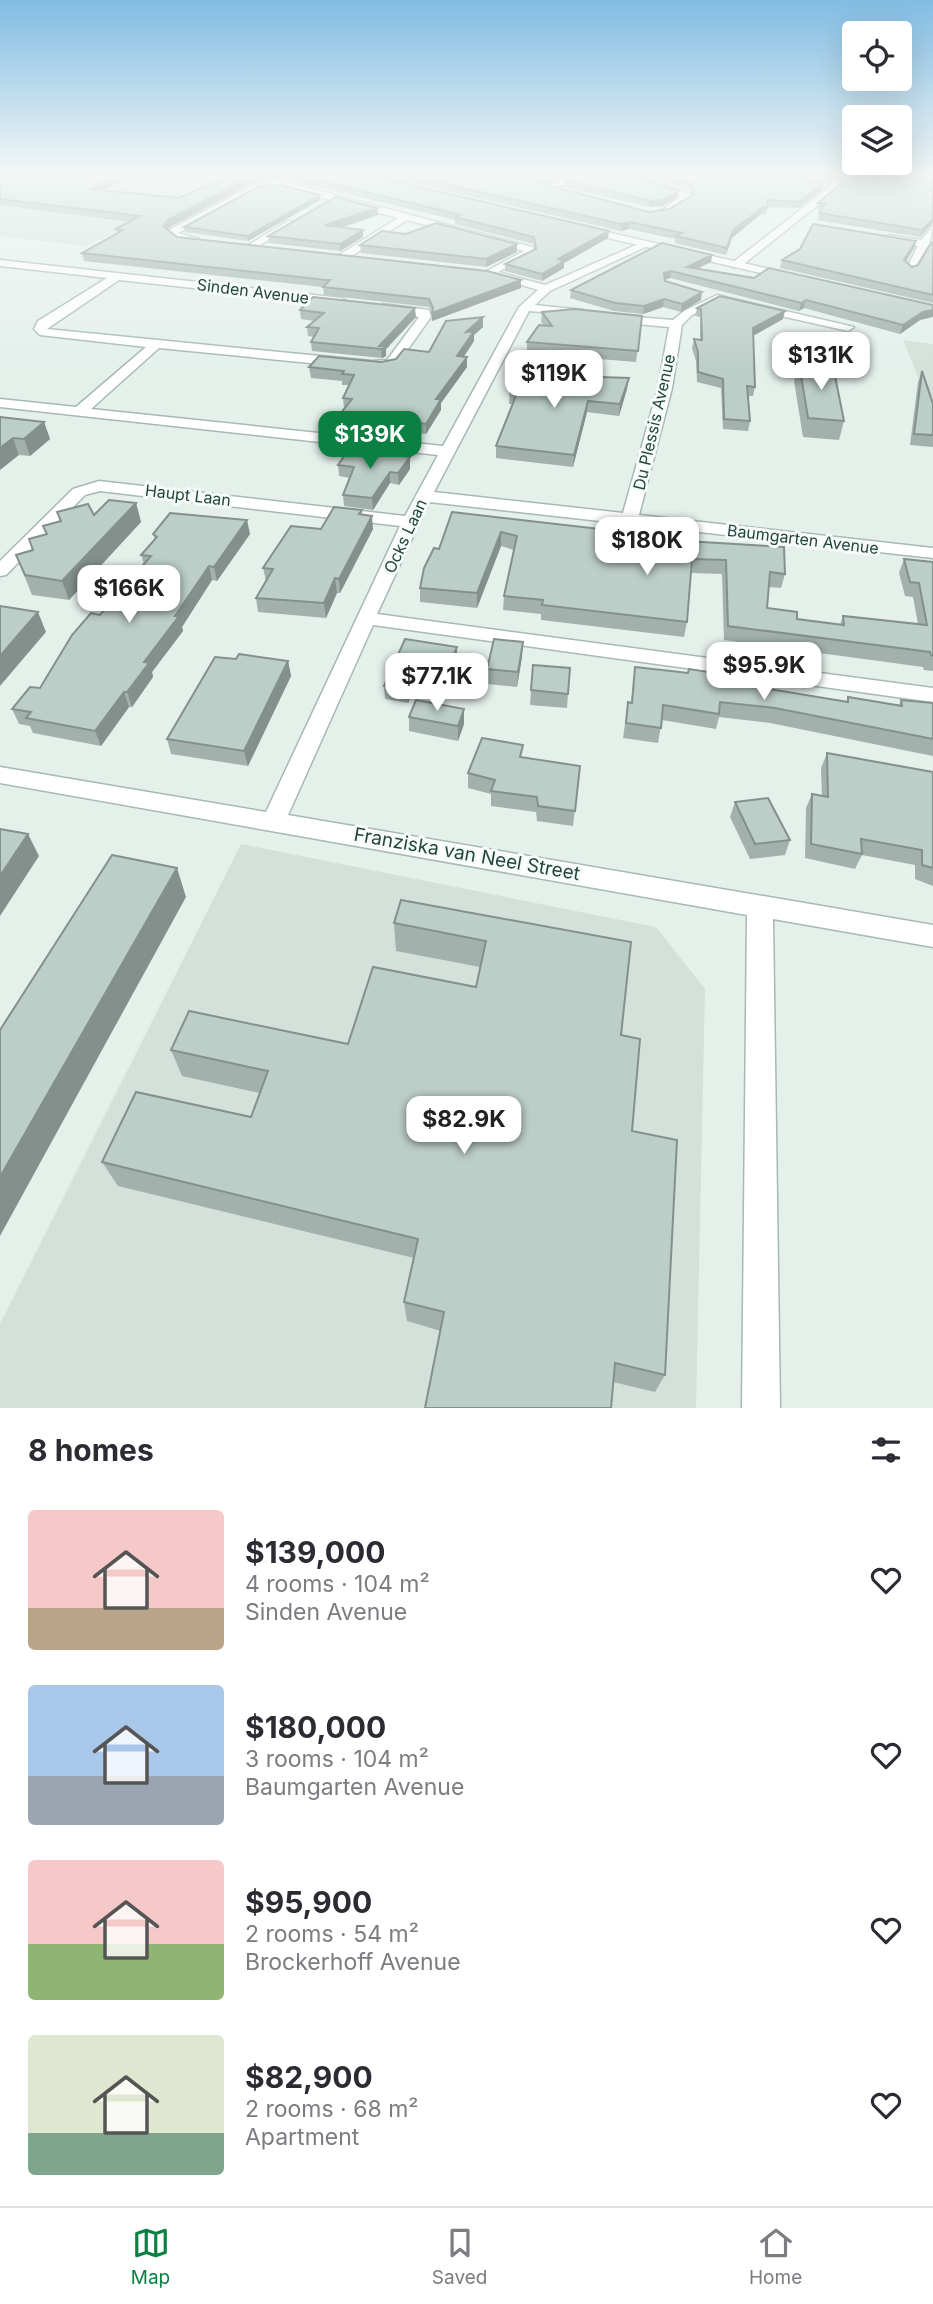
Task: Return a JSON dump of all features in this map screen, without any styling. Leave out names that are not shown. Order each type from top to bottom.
[{"type":"street","points":[[184,238],[203,242]]},
{"type":"street","points":[[250,247],[266,238]]},
{"type":"street","points":[[343,257],[373,238]]},
{"type":"street","points":[[487,238],[528,249],[530,252],[484,273],[546,289]]},
{"type":"street","points":[[620,238],[800,279]]},
{"type":"street","points":[[736,265],[773,238]]},
{"type":"street","points":[[888,238],[928,244],[909,269]]},
{"type":"street","name":"Ocks Laan","points":[[274,821],[410,522],[525,307],[546,289],[647,244]]},
{"type":"street","points":[[238,246],[277,250]]},
{"type":"street","points":[[330,256],[356,259]]},
{"type":"street","name":"Sinden Avenue","points":[[0,263],[361,303]]},
{"type":"street","points":[[120,275],[42,324],[40,328],[44,332],[382,366],[391,363],[425,317],[425,313],[374,304]]},
{"type":"street","points":[[697,292],[848,327]]},
{"type":"street","points":[[525,307],[676,324],[702,304],[718,298]]},
{"type":"street","name":"Du Plessis Avenue","points":[[631,519],[665,388],[676,324]]},
{"type":"street","points":[[79,412],[156,344]]},
{"type":"street","points":[[0,403],[446,451]]},
{"type":"street","name":"Haupt Laan","points":[[0,571],[72,498],[99,486],[410,522]]},
{"type":"street","name":"Baumgarten Avenue","points":[[423,496],[933,554]]},
{"type":"street","points":[[368,619],[933,695]]},
{"type":"street","name":"Franziska van Neel Street","points":[[0,775],[933,936]]},
{"type":"street","points":[[760,905],[761,1408]]},
{"type":"shaded area","points":[[15,238],[103,238],[86,246]]},
{"type":"shaded area","points":[[903,340],[933,344],[933,414]]},
{"type":"shaded area","points":[[241,844],[656,927],[705,989],[696,1408],[0,1408],[0,1324]]},
{"type":"building","points":[[109,238],[183,238],[487,271],[521,280],[432,313],[429,299],[323,287],[330,280],[82,253]]},
{"type":"building","points":[[283,238],[350,238],[340,244]]},
{"type":"building","points":[[371,238],[493,238],[517,244],[486,259],[360,245]]},
{"type":"building","points":[[534,238],[597,238],[558,259],[564,261],[542,274],[505,264],[536,249]]},
{"type":"building","points":[[683,238],[730,238],[727,248]]},
{"type":"building","points":[[806,238],[896,238],[916,241],[904,260],[912,267],[918,265],[933,242],[933,295],[782,260],[800,249]]},
{"type":"building","points":[[662,243],[712,255],[687,267],[754,278],[769,268],[933,305],[933,310],[923,312],[903,325],[806,300],[801,303],[671,271],[664,273],[665,281],[702,292],[682,304],[664,299],[644,306],[615,303],[571,290]]},
{"type":"building","points":[[720,296],[785,311],[753,328],[755,387],[747,386],[750,421],[724,419],[723,379],[698,372],[698,352],[694,339],[702,340],[701,309],[697,308]]},
{"type":"building","points":[[313,297],[415,308],[379,346],[386,347],[381,349],[311,342],[319,328],[307,327],[324,313],[300,310]]},
{"type":"building","points":[[574,309],[642,316],[638,351],[527,342],[539,325],[552,326],[542,312]]},
{"type":"building","points":[[483,317],[466,332],[474,331],[457,356],[467,357],[436,399],[441,399],[426,424],[340,414],[352,399],[343,398],[354,375],[342,374],[344,371],[309,367],[319,356],[381,362],[396,359],[404,349],[429,352],[446,321]]},
{"type":"building","points":[[799,363],[833,366],[844,421],[808,418]]},
{"type":"building","points":[[922,371],[933,404],[933,435],[914,434]]},
{"type":"building","points":[[511,374],[629,378],[620,404],[588,401],[574,455],[496,446],[517,393],[510,393]]},
{"type":"building","points":[[0,417],[44,422],[24,439],[13,438],[0,448]]},
{"type":"building","points":[[350,448],[410,457],[398,473],[390,472],[372,498],[343,495],[354,467],[338,465]]},
{"type":"building","points":[[109,500],[136,503],[62,581],[25,575],[16,555],[33,550],[29,539],[47,534],[43,526],[61,521],[57,512],[88,504],[94,515]]},
{"type":"building","points":[[334,507],[362,510],[359,514],[372,516],[339,579],[335,578],[324,603],[256,598],[273,569],[263,568],[291,526],[321,529]]},
{"type":"building","points":[[452,512],[652,535],[655,527],[689,533],[686,541],[784,547],[785,574],[770,572],[767,608],[797,612],[797,619],[844,625],[843,616],[927,625],[919,583],[910,582],[904,559],[933,562],[933,656],[930,652],[728,626],[726,560],[692,559],[687,622],[542,605],[543,600],[504,596],[517,536],[501,532],[477,593],[420,588],[424,568],[434,548],[439,549]]},
{"type":"building","points":[[170,513],[247,520],[214,567],[209,566],[175,616],[179,616],[144,662],[149,663],[127,692],[124,692],[95,731],[26,718],[31,712],[12,709],[30,687],[40,688],[72,635],[91,613],[100,615],[151,556],[141,555],[157,537],[153,534]]},
{"type":"building","points":[[0,606],[38,612],[0,656]]},
{"type":"building","points":[[405,639],[457,647],[447,671],[417,666],[407,690],[384,686]]},
{"type":"building","points":[[494,639],[523,642],[518,672],[487,669]]},
{"type":"building","points":[[239,654],[288,661],[244,751],[167,739],[215,657],[236,659]]},
{"type":"building","points":[[533,665],[570,668],[568,694],[531,690]]},
{"type":"building","points":[[635,667],[688,673],[689,669],[722,674],[722,681],[848,702],[848,697],[902,706],[901,700],[933,703],[933,739],[775,708],[720,702],[719,714],[663,705],[661,728],[626,723],[628,702],[632,703]]},
{"type":"building","points":[[416,700],[464,709],[458,726],[409,717]]},
{"type":"building","points":[[482,738],[523,745],[520,757],[580,766],[575,811],[538,806],[537,797],[491,791],[495,780],[468,773]]},
{"type":"building","points":[[827,753],[933,772],[933,868],[922,865],[922,850],[861,839],[862,854],[811,844],[812,794],[828,797]]},
{"type":"building","points":[[768,798],[790,840],[755,844],[735,802]]},
{"type":"building","points":[[0,829],[28,834],[0,876]]},
{"type":"building","points":[[112,855],[177,868],[0,1177],[0,1030]]},
{"type":"building","points":[[401,900],[631,942],[621,1035],[640,1039],[632,1131],[677,1140],[665,1375],[615,1363],[611,1408],[425,1408],[444,1312],[404,1302],[418,1239],[102,1162],[136,1092],[251,1117],[268,1071],[171,1050],[189,1011],[348,1044],[373,967],[476,987],[486,941],[394,923]]}]
